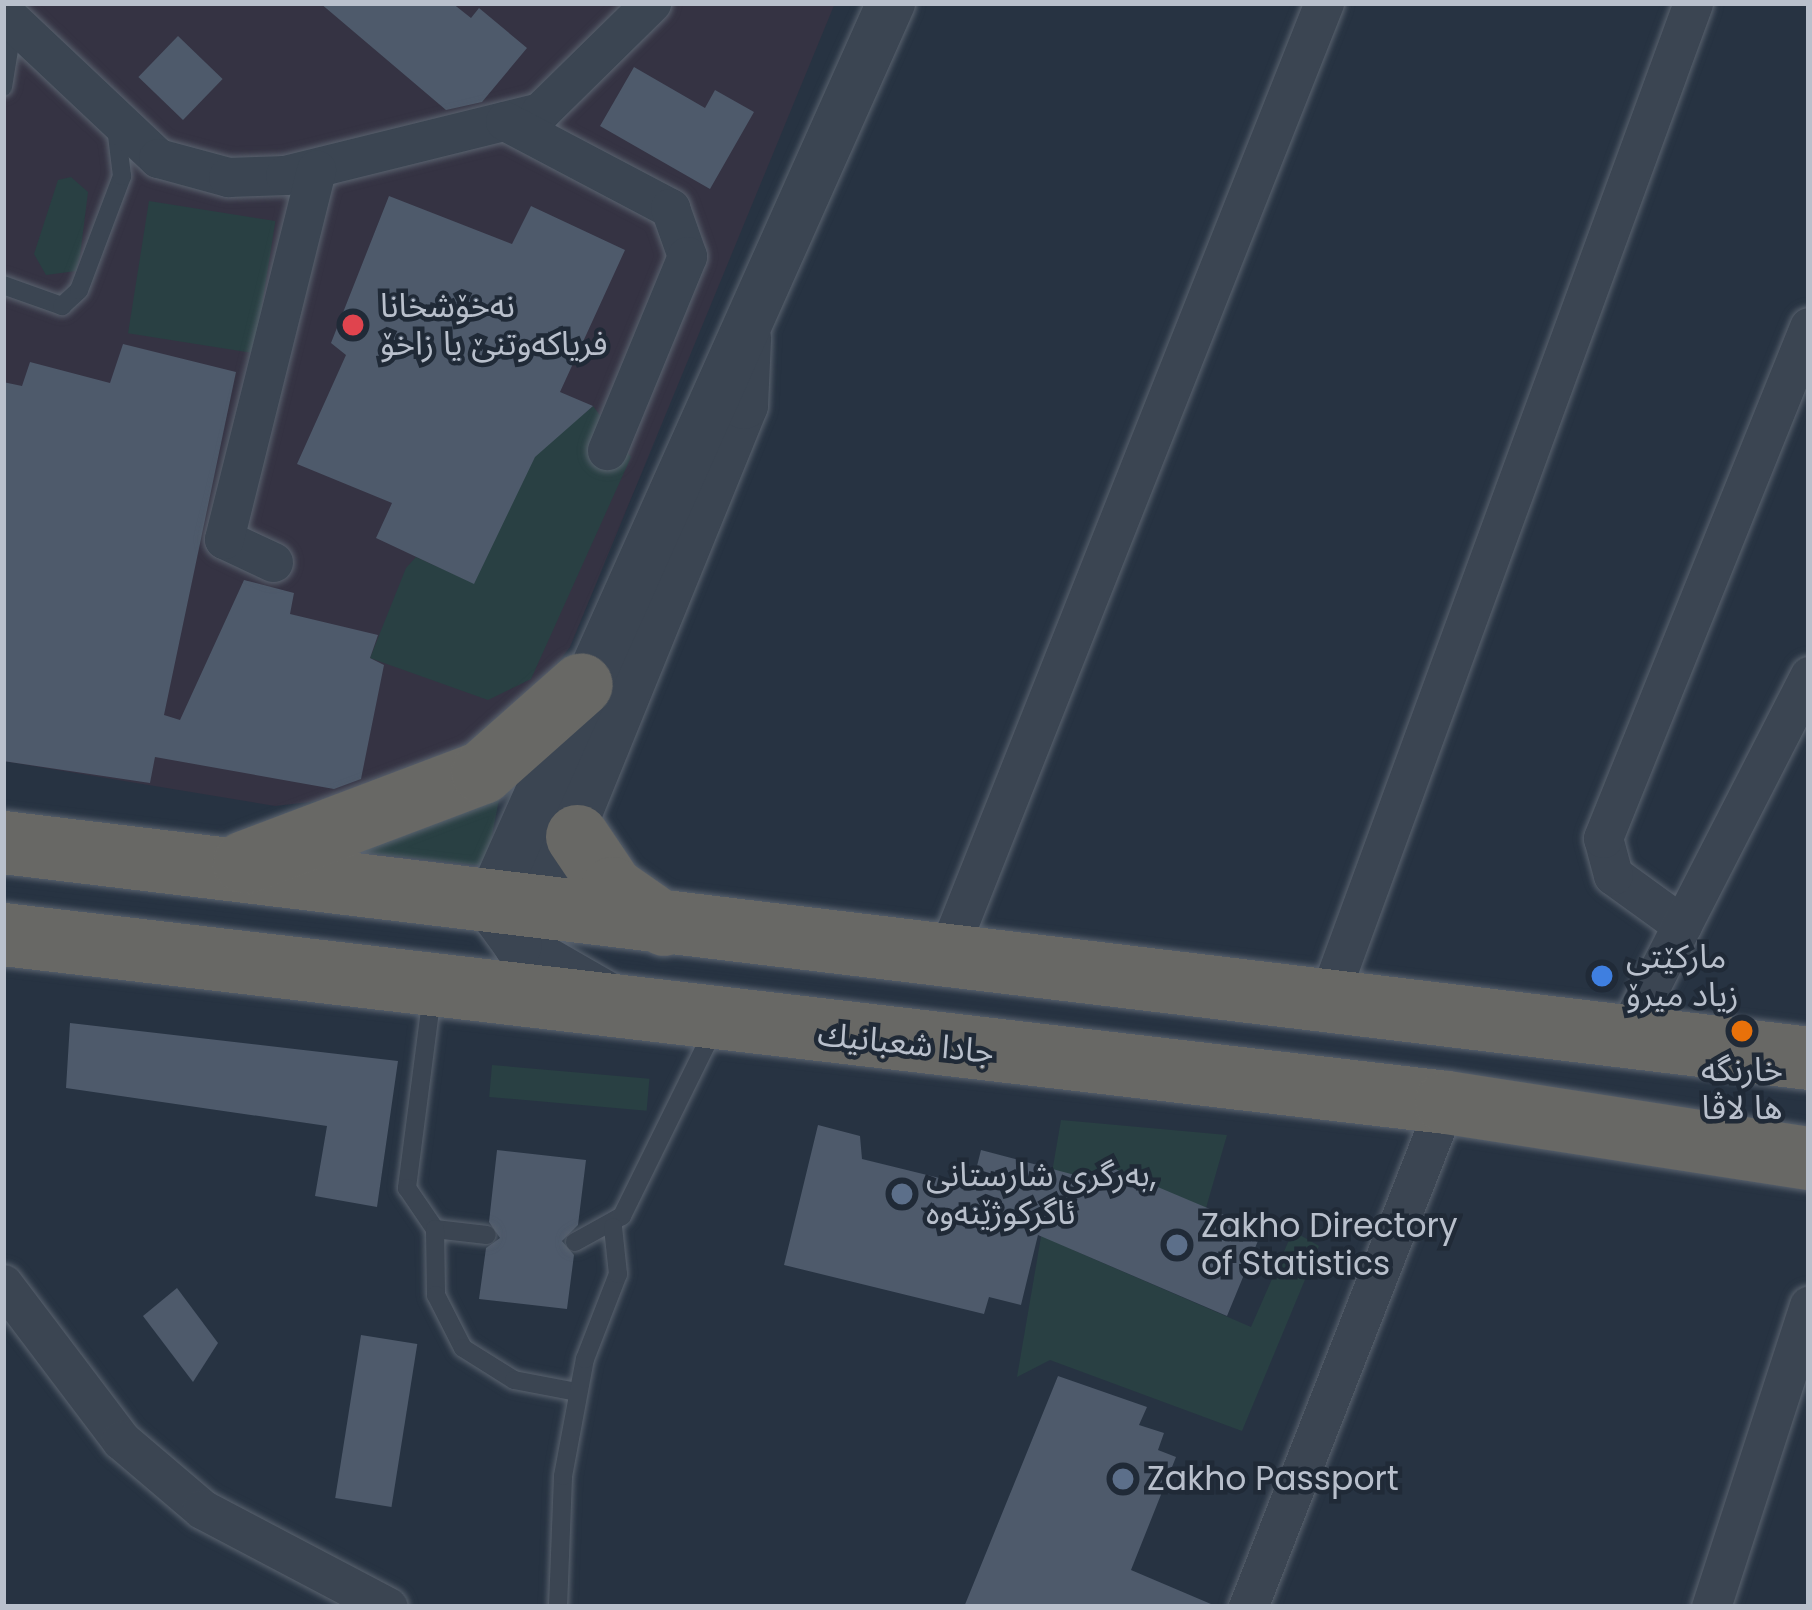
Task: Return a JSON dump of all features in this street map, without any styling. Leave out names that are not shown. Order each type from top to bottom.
[{"type":"highway","points":[[213,869],[296,850],[482,772],[581,684]]},
{"type":"highway","points":[[577,836],[612,888],[664,923]]},
{"type":"highway","points":[[3,842],[213,869],[518,921],[664,923],[949,948],[1327,1001],[1807,1057]]},
{"type":"highway","name":"جادا شعبانيك","points":[[3,934],[433,991],[1446,1102],[1809,1158]]},
{"type":"street","points":[[8,18],[158,158],[228,177],[316,169],[540,112],[651,3]]},
{"type":"street","points":[[518,921],[581,684],[712,390],[746,338],[891,3]]},
{"type":"street","points":[[949,948],[1324,3]]},
{"type":"street","points":[[1327,1001],[1693,3]]},
{"type":"street","points":[[505,122],[670,208],[687,256],[607,450]]},
{"type":"street","points":[[273,562],[224,539],[316,169]]},
{"type":"street","points":[[1682,925],[1613,875],[1603,838],[1809,327]]},
{"type":"street","points":[[433,991],[518,921],[577,836],[744,405],[746,338]]},
{"type":"street","points":[[1624,1038],[1794,727],[1809,676]]},
{"type":"street","points":[[518,921],[638,1011]]},
{"type":"street","points":[[1248,1607],[1446,1102]]},
{"type":"street","points":[[3,1284],[121,1440],[202,1509],[388,1607]]},
{"type":"street","points":[[1711,1607],[1809,1306]]},
{"type":"lane","points":[[3,87],[8,18]]},
{"type":"lane","points":[[3,285],[62,306],[79,290],[122,176],[115,122]]},
{"type":"lane","points":[[433,991],[407,1188],[435,1229],[436,1295],[463,1348],[514,1380],[577,1392]]},
{"type":"lane","points":[[558,1607],[577,1392],[618,1274],[613,1227],[680,1081],[720,1022]]},
{"type":"lane","points":[[575,1242],[613,1227]]},
{"type":"lane","points":[[435,1229],[488,1235]]},
{"type":"shaded area","name":"نه‌خۆشخانا فرياكه‌وتنێ يا زاخۆ","points":[[3,3],[835,3],[570,647],[491,748],[371,795],[275,806],[3,761]]},
{"type":"green space","points":[[71,177],[88,192],[80,256],[76,271],[46,275],[34,254],[58,180]]},
{"type":"green space","points":[[149,201],[275,221],[254,353],[128,333]]},
{"type":"green space","points":[[593,406],[631,457],[531,679],[488,700],[370,658],[406,568],[416,557],[474,583],[533,456]]},
{"type":"green space","points":[[502,784],[486,866],[357,852]]},
{"type":"green space","points":[[492,1065],[649,1079],[647,1111],[489,1097]]},
{"type":"green space","points":[[1061,1120],[1227,1135],[1206,1208],[1073,1250],[1251,1327],[1293,1231],[1319,1246],[1242,1431],[1050,1360],[1017,1377]]},
{"type":"building","points":[[320,3],[452,3],[471,18],[479,8],[527,48],[482,102],[446,110]]},
{"type":"building","points":[[178,36],[223,79],[183,120],[138,77]]},
{"type":"building","points":[[634,67],[705,108],[715,90],[754,112],[710,189],[600,126]]},
{"type":"building","points":[[389,196],[512,244],[531,206],[625,250],[560,392],[593,406],[535,457],[474,584],[376,538],[392,503],[297,464],[346,355],[331,343]]},
{"type":"building","points":[[123,344],[236,372],[164,715],[180,720],[244,580],[294,593],[290,614],[378,635],[370,658],[384,665],[361,779],[334,789],[155,757],[150,783],[3,761],[3,382],[22,386],[30,362],[110,383]]},
{"type":"building","points":[[70,1023],[398,1061],[377,1207],[315,1196],[327,1126],[66,1088]]},
{"type":"building","points":[[818,1125],[860,1136],[862,1159],[972,1186],[981,1150],[1101,1182],[1108,1166],[1262,1231],[1227,1316],[1038,1235],[1021,1305],[989,1297],[984,1314],[784,1265]]},
{"type":"building","points":[[497,1150],[586,1160],[578,1225],[562,1241],[574,1255],[567,1309],[479,1299],[486,1248],[500,1238],[489,1222]]},
{"type":"building","points":[[177,1288],[218,1343],[193,1382],[143,1316]]},
{"type":"building","points":[[361,1335],[417,1344],[391,1507],[335,1498]]},
{"type":"building","points":[[1058,1376],[1147,1407],[1139,1425],[1164,1433],[1158,1450],[1176,1457],[1131,1570],[1218,1607],[964,1607]]},
{"type":"place","name":"نه‌خۆشخانا فرياكه‌وتنێ يا زاخۆ","points":[[353,325]]},
{"type":"place","name":"مارکێتی زیاد میرۆ","points":[[1602,976]]},
{"type":"place","name":"خارنگه ها لاڤا","points":[[1742,1031]]},
{"type":"place","name":"بەرگری شارستانی, ئاگرکوژێنەوە","points":[[902,1194]]},
{"type":"place","name":"Zakho Directory of Statistics","points":[[1177,1245]]},
{"type":"place","name":"Zakho Passport","points":[[1123,1479]]}]
